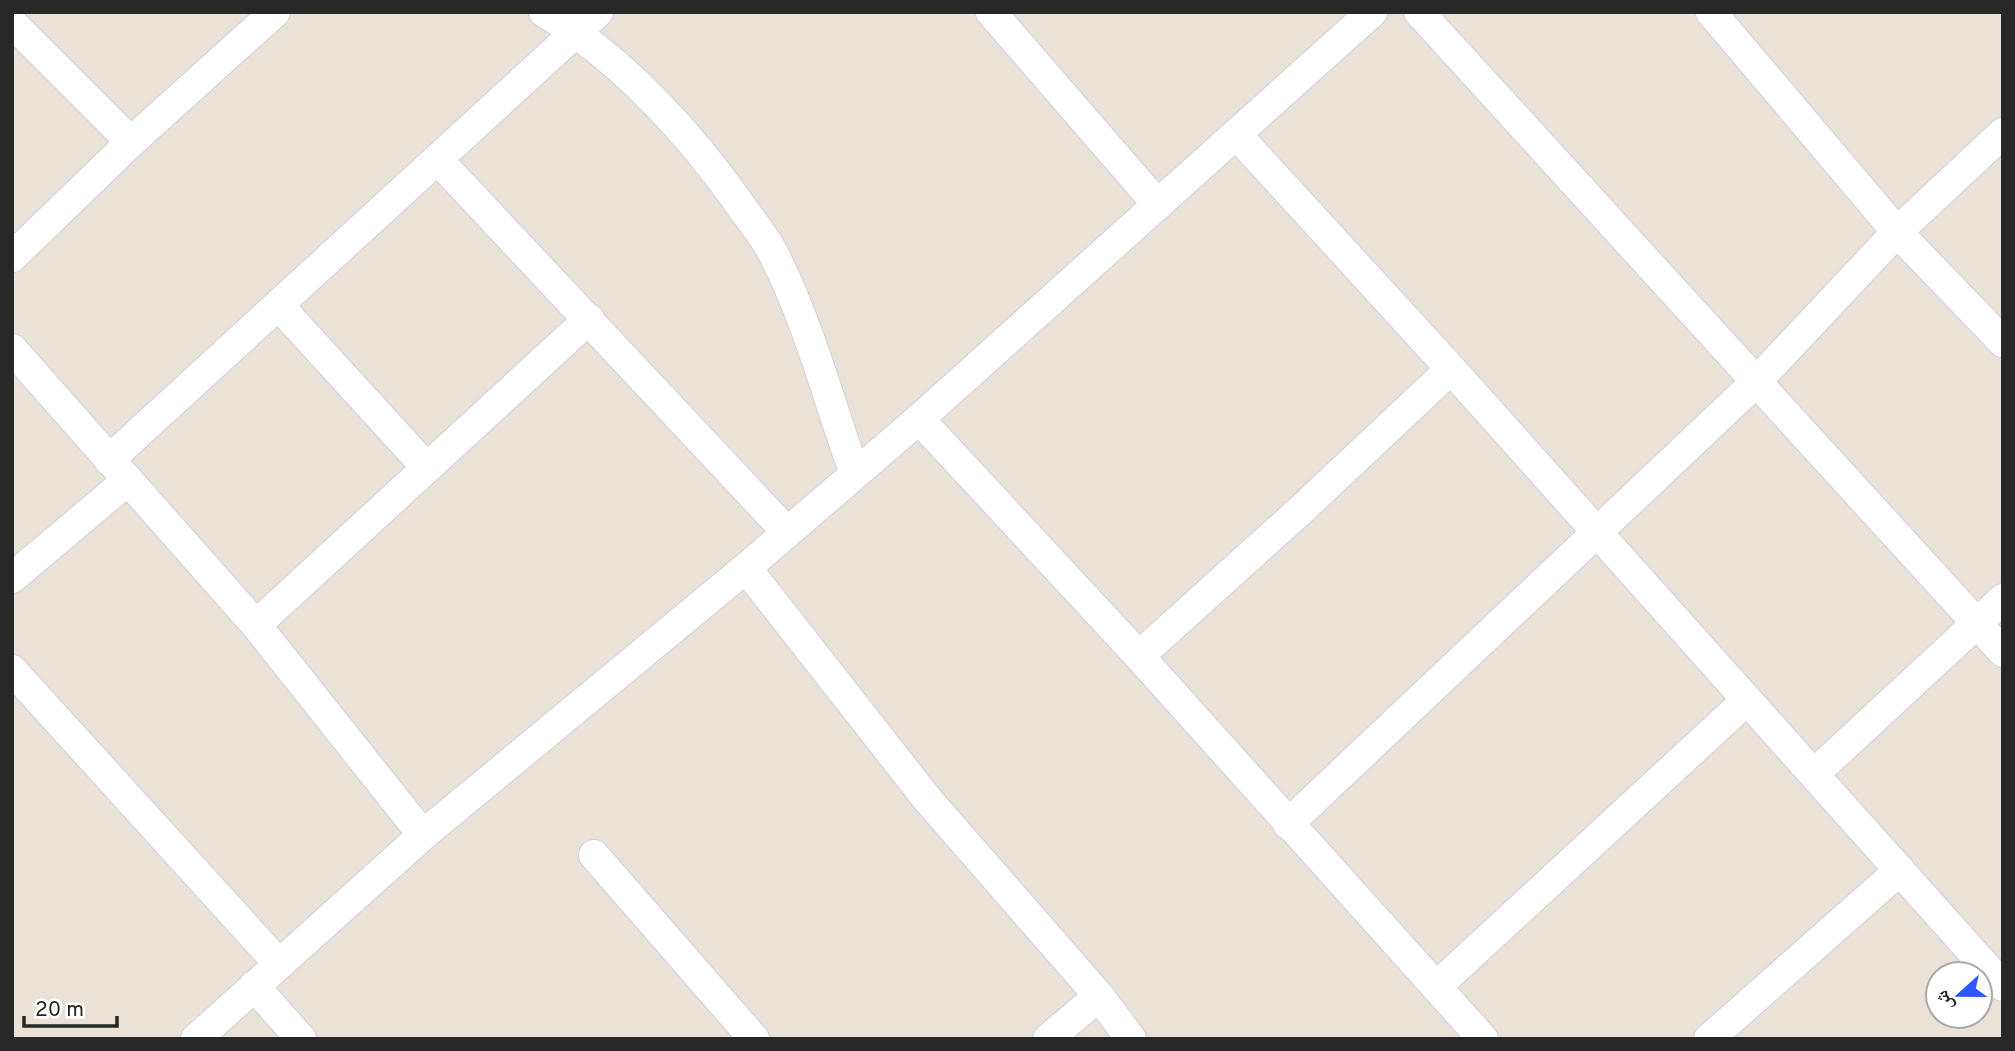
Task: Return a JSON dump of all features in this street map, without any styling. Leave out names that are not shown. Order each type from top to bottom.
[{"type":"street","points":[[12,257],[131,142],[275,12]]},
{"type":"street","points":[[544,12],[588,22],[719,175],[772,251],[800,315],[854,471]]},
{"type":"street","points":[[990,12],[1158,205]]},
{"type":"street","points":[[197,1039],[423,835],[746,568],[854,471],[919,419],[1372,12]]},
{"type":"street","points":[[1419,12],[2003,652]]},
{"type":"street","points":[[1711,12],[1897,232],[2003,342]]},
{"type":"street","points":[[12,578],[279,306],[588,22]]},
{"type":"street","points":[[12,23],[131,142]]},
{"type":"street","points":[[1288,824],[1756,382],[1897,232],[2003,133]]},
{"type":"street","points":[[1236,134],[1599,533],[2003,986]]},
{"type":"street","points":[[439,161],[786,531]]},
{"type":"street","points":[[279,306],[426,468]]},
{"type":"street","points":[[256,625],[589,319]]},
{"type":"street","points":[[12,349],[256,625],[423,835]]},
{"type":"street","points":[[1139,656],[1302,509],[1451,369]]},
{"type":"street","points":[[919,419],[1139,656],[1483,1039]]},
{"type":"street","points":[[746,568],[928,800],[1099,996],[1131,1039]]},
{"type":"street","points":[[1814,774],[2003,599]]},
{"type":"street","points":[[12,670],[279,964]]},
{"type":"street","points":[[1436,987],[1747,700]]},
{"type":"street","points":[[594,855],[737,1033]]},
{"type":"street","points":[[1709,1039],[1900,870]]},
{"type":"street","points":[[254,986],[301,1039]]},
{"type":"street","points":[[1048,1039],[1099,996]]}]
